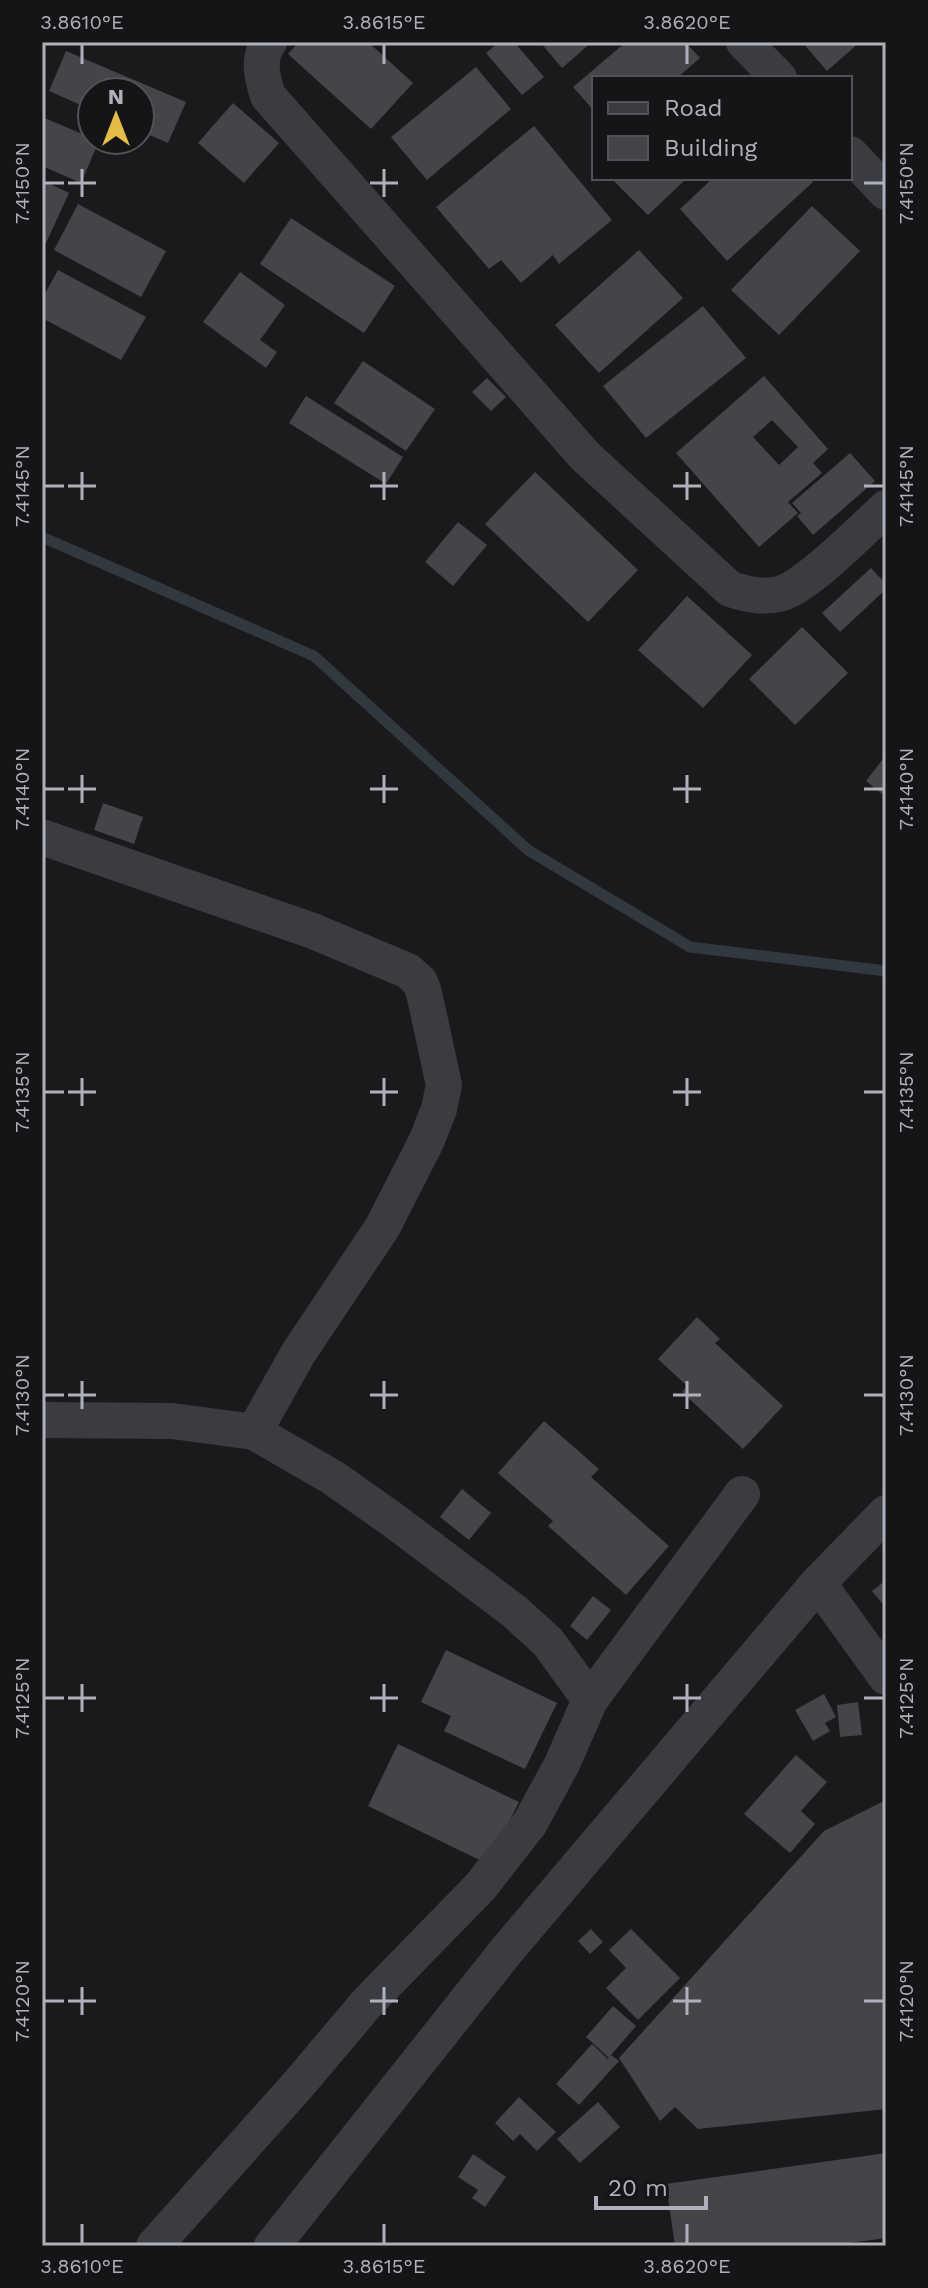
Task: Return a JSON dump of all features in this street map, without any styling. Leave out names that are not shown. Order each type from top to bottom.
[{"type":"street","points":[[269,42],[263,51],[261,72],[268,96],[585,456],[730,589],[755,596],[781,594],[812,575],[886,508]]},
{"type":"street","points":[[744,42],[777,76]]},
{"type":"street","points":[[852,156],[886,192]]},
{"type":"street","points":[[42,837],[313,931],[408,971],[420,982],[424,993],[444,1085],[427,1140],[382,1228],[299,1352],[254,1432]]},
{"type":"street","points":[[42,1420],[172,1421],[254,1432],[344,1486],[515,1612],[548,1642],[590,1700]]},
{"type":"street","points":[[154,2246],[367,2003],[481,1886],[530,1823],[562,1764],[590,1700],[742,1494]]},
{"type":"street","points":[[272,2246],[507,1950],[818,1583],[886,1513]]},
{"type":"street","points":[[818,1583],[886,1677]]},
{"type":"building","points":[[299,42],[368,42],[413,83],[371,129],[288,54]]},
{"type":"building","points":[[499,42],[514,42],[544,77],[522,95],[486,53]]},
{"type":"building","points":[[540,42],[592,42],[562,68]]},
{"type":"building","points":[[626,42],[685,42],[700,58],[679,76],[592,76],[592,109],[573,87]]},
{"type":"building","points":[[802,42],[860,42],[827,71]]},
{"type":"building","points":[[66,51],[125,76],[76,76],[76,103],[49,91]]},
{"type":"building","points":[[476,67],[511,109],[427,180],[391,137]]},
{"type":"building","points":[[156,89],[186,102],[168,143],[156,138]]},
{"type":"building","points":[[233,103],[279,143],[244,183],[198,143]]},
{"type":"building","points":[[42,117],[76,131],[76,156],[93,156],[81,183],[42,166]]},
{"type":"building","points":[[534,126],[612,220],[559,264],[553,255],[521,283],[501,260],[489,269],[436,207]]},
{"type":"building","points":[[42,180],[69,193],[46,243],[42,241]]},
{"type":"building","points":[[613,180],[685,180],[648,215]]},
{"type":"building","points":[[711,180],[813,182],[727,261],[680,209]]},
{"type":"building","points":[[78,204],[166,251],[141,297],[54,250]]},
{"type":"building","points":[[812,206],[860,251],[779,335],[731,290]]},
{"type":"building","points":[[291,218],[395,286],[364,333],[260,264]]},
{"type":"building","points":[[639,250],[683,298],[599,373],[555,325]]},
{"type":"building","points":[[58,270],[146,317],[121,360],[42,318],[42,299]]},
{"type":"building","points":[[240,272],[285,305],[260,340],[277,352],[266,368],[203,322]]},
{"type":"building","points":[[703,306],[746,358],[646,438],[603,386]]},
{"type":"building","points":[[363,361],[435,409],[406,451],[334,403]]},
{"type":"building","points":[[764,376],[828,449],[813,463],[822,473],[788,502],[798,513],[759,547],[676,453]],"holes":[[[772,420],[798,447],[779,465],[753,437]]]},
{"type":"building","points":[[487,378],[506,397],[491,411],[472,392]]},
{"type":"building","points":[[306,396],[403,457],[386,484],[289,423]]},
{"type":"building","points":[[850,453],[875,481],[813,535],[797,516],[801,513],[792,503]]},
{"type":"building","points":[[535,472],[638,570],[588,622],[485,524]]},
{"type":"building","points":[[458,522],[487,545],[453,586],[425,562]]},
{"type":"building","points":[[871,568],[886,584],[886,589],[840,632],[822,613]]},
{"type":"building","points":[[687,596],[752,655],[703,708],[638,650]]},
{"type":"building","points":[[802,627],[848,673],[795,725],[749,679]]},
{"type":"building","points":[[886,755],[886,797],[866,781]]},
{"type":"building","points":[[103,803],[143,817],[134,844],[94,830]]},
{"type":"building","points":[[697,1317],[720,1339],[715,1343],[783,1406],[743,1449],[682,1392],[687,1386],[658,1359]]},
{"type":"building","points":[[544,1421],[599,1469],[591,1477],[669,1546],[626,1595],[548,1526],[553,1521],[498,1473]]},
{"type":"building","points":[[462,1489],[491,1513],[469,1540],[440,1517]]},
{"type":"building","points":[[886,1580],[886,1608],[872,1591]]},
{"type":"building","points":[[593,1596],[611,1610],[587,1640],[570,1626]]},
{"type":"building","points":[[446,1650],[557,1703],[525,1769],[444,1731],[451,1716],[421,1702]]},
{"type":"building","points":[[824,1694],[836,1717],[825,1723],[830,1731],[813,1741],[795,1710]]},
{"type":"building","points":[[858,1702],[862,1735],[840,1737],[837,1705]]},
{"type":"building","points":[[398,1744],[519,1802],[488,1864],[368,1806]]},
{"type":"building","points":[[796,1755],[827,1782],[801,1811],[815,1824],[790,1853],[744,1814]]},
{"type":"building","points":[[886,1800],[886,2109],[698,2129],[675,2107],[660,2121],[619,2058],[824,1831]]},
{"type":"building","points":[[591,1929],[603,1942],[590,1954],[578,1941]]},
{"type":"building","points":[[631,1929],[680,1978],[638,2020],[606,1988],[626,1968],[609,1950]]},
{"type":"building","points":[[613,2006],[636,2026],[611,2055],[619,2061],[579,2105],[556,2084],[592,2044],[609,2058],[586,2037]]},
{"type":"building","points":[[519,2097],[556,2132],[537,2151],[520,2134],[513,2141],[495,2123]]},
{"type":"building","points":[[598,2102],[620,2127],[580,2163],[557,2139]]},
{"type":"building","points":[[886,2153],[886,2238],[827,2246],[675,2246],[666,2184]]},
{"type":"building","points":[[473,2154],[506,2177],[485,2207],[472,2198],[478,2190],[458,2177]]},
{"type":"waterway","points":[[42,537],[314,656],[528,850],[690,947],[886,971]]}]
